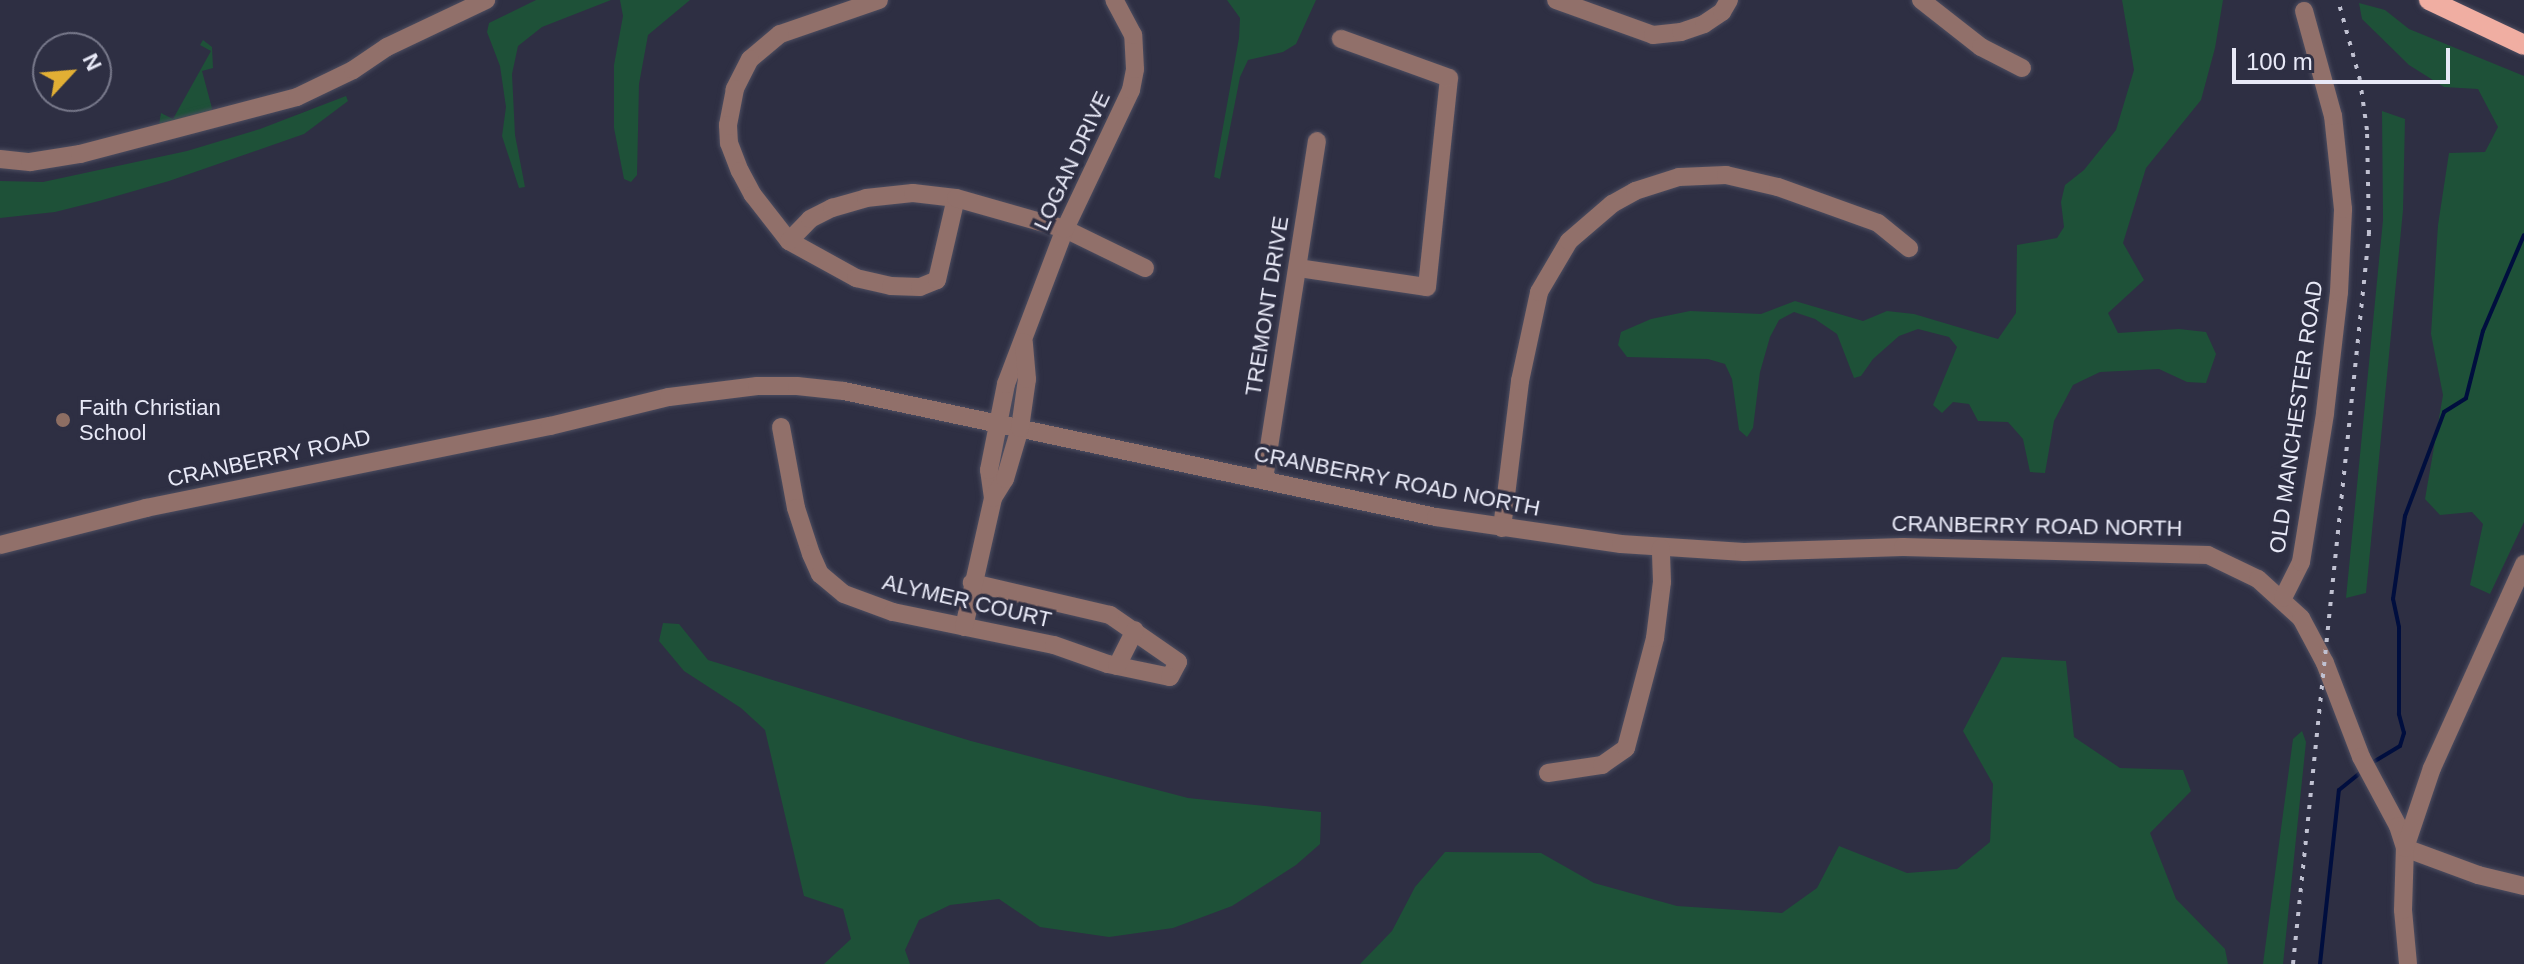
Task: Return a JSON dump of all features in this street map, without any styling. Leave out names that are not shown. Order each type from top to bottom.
[{"type":"main road","points":[[2429,0],[2524,45]]},
{"type":"street","points":[[0,159],[30,162],[80,154],[278,103],[335,80],[387,47],[486,0]]},
{"type":"street","points":[[879,0],[780,34],[750,59],[735,89],[728,125],[729,143],[753,195],[789,241],[839,270],[873,283],[920,287],[937,280],[956,198]]},
{"type":"street","name":"LOGAN DRIVE","points":[[993,498],[988,481],[1006,384],[1065,229],[1131,90],[1135,69],[1133,35],[1114,0]]},
{"type":"street","points":[[1556,0],[1653,35],[1704,24],[1722,12],[1729,0]]},
{"type":"street","points":[[1921,0],[1981,47],[2022,68]]},
{"type":"street","name":"OLD MANCHESTER ROAD","points":[[2283,598],[2301,562],[2310,510],[2333,351],[2342,223],[2333,116],[2304,11]]},
{"type":"street","points":[[1298,268],[1427,287],[1449,78],[1341,39]]},
{"type":"street","name":"TREMONT DRIVE","points":[[1264,479],[1317,141]]},
{"type":"street","points":[[1502,528],[1520,381],[1539,292],[1569,241],[1612,204],[1668,179],[1726,175],[1778,187],[1878,223],[1909,248]]},
{"type":"street","points":[[789,241],[810,219],[858,200],[913,193],[956,198],[1065,229],[1145,268]]},
{"type":"street","name":"LOGAN DRIVE","points":[[964,627],[993,498],[1005,479],[1020,428],[1027,379],[1024,342]]},
{"type":"street","name":"CRANBERRY ROAD NORTH","points":[[550,426],[669,397],[757,386],[844,391],[1436,517],[1502,528],[1661,548],[1744,552],[1903,547],[2176,552],[2208,555],[2235,565],[2283,598]]},
{"type":"street","name":"CRANBERRY ROAD","points":[[0,545],[146,508],[550,426]]},
{"type":"street","name":"ALYMER COURT","points":[[781,427],[796,508],[820,574],[844,594],[873,605],[1054,645],[1087,659],[1170,677],[1178,662],[1110,615],[972,583]]},
{"type":"street","points":[[1548,773],[1602,765],[1626,748],[1655,638],[1662,582],[1661,548]]},
{"type":"street","points":[[2408,964],[2403,910],[2405,848],[2432,768],[2524,564]]},
{"type":"street","points":[[2283,598],[2314,639],[2361,757],[2398,826],[2405,848]]},
{"type":"street","points":[[1117,666],[1135,630]]},
{"type":"street","points":[[2405,848],[2478,875],[2524,886]]},
{"type":"green space","points":[[536,0],[611,0],[542,27],[518,46],[512,74],[515,135],[525,187],[519,188],[502,136],[506,107],[500,66],[487,32],[489,23]]},
{"type":"green space","points":[[620,0],[690,0],[648,35],[639,84],[637,175],[631,182],[624,179],[614,128],[614,65],[623,16]]},
{"type":"green space","points":[[1227,0],[1316,0],[1296,44],[1283,52],[1248,60],[1240,77],[1220,179],[1214,177],[1240,18]]},
{"type":"green space","points":[[2122,0],[2223,0],[2215,48],[2201,100],[2146,168],[2123,243],[2144,280],[2108,313],[2118,333],[2179,329],[2206,332],[2216,354],[2206,383],[2187,382],[2159,369],[2100,372],[2073,385],[2054,421],[2045,473],[2030,472],[2023,439],[2008,422],[1978,421],[1969,404],[1953,402],[1942,413],[1933,405],[1957,347],[1949,337],[1918,329],[1899,336],[1873,359],[1861,376],[1854,378],[1837,334],[1815,319],[1794,312],[1779,320],[1770,337],[1760,372],[1753,428],[1747,437],[1739,430],[1732,379],[1725,364],[1708,359],[1627,357],[1618,345],[1621,332],[1651,319],[1690,311],[1761,314],[1795,301],[1863,321],[1887,311],[1914,314],[1998,339],[2016,313],[2017,245],[2057,238],[2064,227],[2061,202],[2065,185],[2084,170],[2116,130],[2134,70]]},
{"type":"green space","points":[[2359,3],[2385,10],[2409,29],[2524,76],[2524,522],[2490,594],[2470,585],[2483,524],[2472,512],[2440,515],[2425,499],[2443,395],[2431,334],[2438,225],[2449,153],[2485,152],[2498,127],[2478,89],[2444,87],[2409,65],[2362,19]]},
{"type":"green space","points":[[203,40],[212,47],[213,68],[202,71],[213,112],[159,125],[161,113],[173,119],[211,51],[200,45]]},
{"type":"green space","points":[[346,96],[348,101],[304,134],[169,181],[99,201],[55,212],[0,218],[0,181],[43,182],[187,151],[260,129]]},
{"type":"green space","points":[[2382,111],[2405,119],[2403,210],[2366,593],[2346,598],[2383,220]]},
{"type":"green space","points":[[663,623],[679,624],[708,660],[971,741],[1188,798],[1321,812],[1320,844],[1296,865],[1232,906],[1173,928],[1109,937],[1040,927],[999,899],[950,905],[919,920],[905,950],[910,964],[824,964],[851,939],[843,909],[804,896],[765,730],[741,708],[684,671],[659,641]]},
{"type":"green space","points":[[2002,657],[2066,661],[2074,737],[2120,768],[2183,770],[2191,791],[2150,833],[2176,899],[2225,949],[2228,964],[1360,964],[1392,931],[1415,887],[1445,852],[1541,853],[1594,883],[1677,906],[1782,913],[1817,888],[1839,846],[1907,873],[1957,869],[1990,842],[1993,784],[1963,731]]},
{"type":"green space","points":[[2302,731],[2306,742],[2283,964],[2263,964],[2293,739]]},
{"type":"waterway","points":[[2370,764],[2400,746],[2404,733],[2399,714],[2399,627],[2393,599],[2405,516],[2444,412],[2466,398],[2483,331],[2524,235]]},
{"type":"waterway","points":[[2320,964],[2339,790],[2364,770]]},
{"type":"railway","points":[[2293,964],[2369,234],[2367,130],[2360,80],[2338,0]]},
{"type":"place","name":"Faith Christian School","points":[[63,420]]}]
